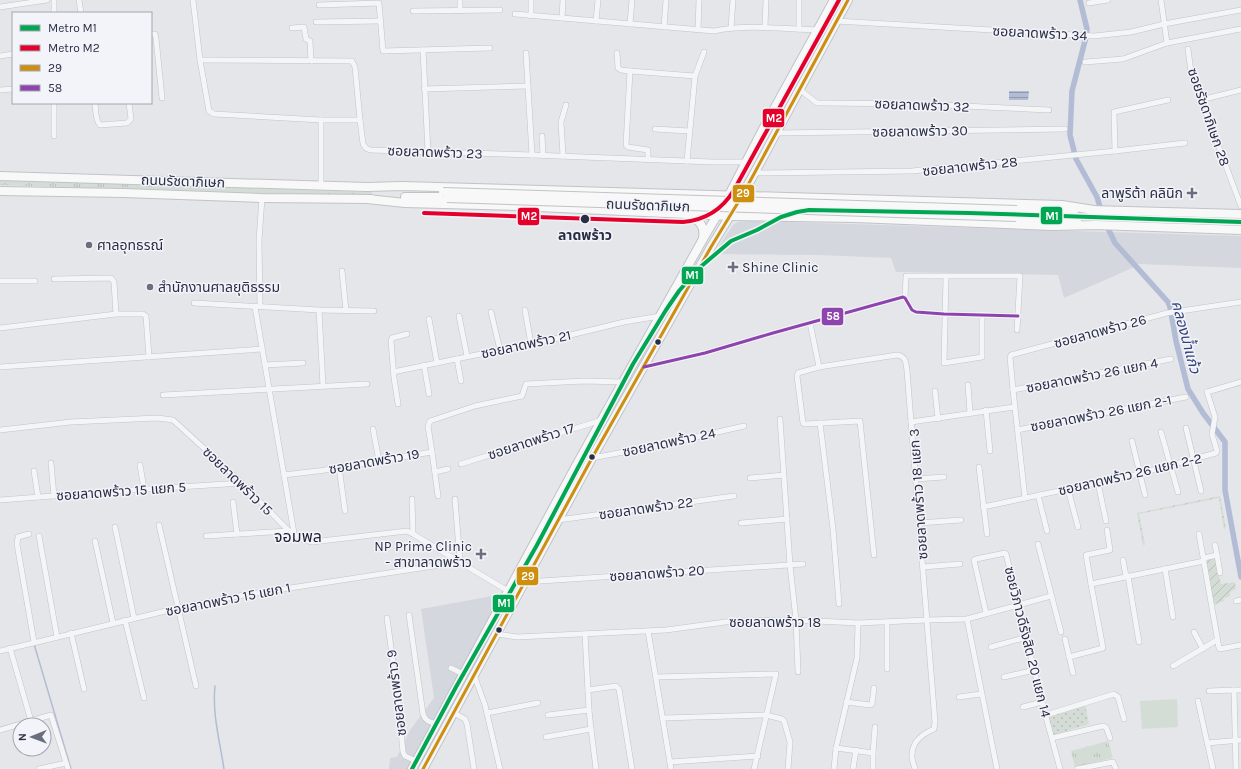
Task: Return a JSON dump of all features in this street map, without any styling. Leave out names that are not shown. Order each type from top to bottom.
[{"type":"main road","points":[[414,765],[623,382],[729,195],[834,0]]},
{"type":"main road","points":[[423,769],[592,458],[729,216],[742,196],[848,0]]},
{"type":"main road","name":"ถนนรัชดาภิเษก","points":[[0,176],[321,185],[367,187],[442,195],[1016,213],[1107,210],[1241,214]]},
{"type":"main road","name":"ถนนรัชดาภิเษก","points":[[367,187],[402,186],[611,191],[1062,205],[1096,210]]},
{"type":"main road","points":[[564,190],[571,195],[572,198],[572,206],[566,208]]},
{"type":"main road","name":"ถนนรัชดาภิเษก","points":[[0,191],[124,193],[262,198],[367,199],[442,195]]},
{"type":"main road","points":[[608,210],[618,206],[617,196],[611,191]]},
{"type":"main road","name":"ถนนรัชดาภิเษก","points":[[367,199],[405,203],[566,208],[729,216],[836,218],[1052,226],[1096,224]]},
{"type":"main road","points":[[836,199],[829,205],[830,214],[836,218]]},
{"type":"main road","points":[[889,220],[884,216],[882,207],[890,200]]},
{"type":"main road","name":"ถนนรัชดาภิเษก","points":[[1016,213],[1096,224],[1241,230]]},
{"type":"main road","points":[[683,214],[697,219],[703,228],[703,239]]},
{"type":"main road","points":[[517,576],[525,582]]},
{"type":"main road","points":[[508,591],[517,596]]},
{"type":"street","points":[[0,7],[48,0]]},
{"type":"street","points":[[54,0],[54,12]]},
{"type":"street","points":[[79,0],[81,12]]},
{"type":"street","points":[[193,0],[200,60],[208,106],[211,113],[321,120],[360,120]]},
{"type":"street","points":[[460,0],[460,11]]},
{"type":"street","points":[[531,0],[531,16]]},
{"type":"street","points":[[562,18],[563,0]]},
{"type":"street","points":[[596,21],[598,0]]},
{"type":"street","points":[[630,24],[632,0]]},
{"type":"street","points":[[664,27],[666,0]]},
{"type":"street","points":[[698,30],[699,0]]},
{"type":"street","points":[[731,28],[733,0]]},
{"type":"street","points":[[765,28],[766,0]]},
{"type":"street","points":[[799,0],[800,29]]},
{"type":"street","points":[[1089,3],[1108,0]]},
{"type":"street","points":[[1161,0],[1167,43]]},
{"type":"street","points":[[319,5],[379,3],[383,51],[490,48]]},
{"type":"street","points":[[414,11],[500,10]]},
{"type":"street","name":"ซอยลาดพร้าว 34","points":[[836,21],[1094,36],[1131,32],[1164,24],[1241,10]]},
{"type":"street","points":[[515,14],[714,31],[731,28],[818,30]]},
{"type":"street","points":[[316,22],[380,21]]},
{"type":"street","points":[[292,28],[304,27],[306,39],[310,41],[311,61]]},
{"type":"street","points":[[1085,62],[1123,59],[1167,43],[1241,29]]},
{"type":"street","points":[[152,34],[154,34],[156,38],[162,98]]},
{"type":"street","points":[[423,50],[428,152]]},
{"type":"street","name":"ซอยรัชดาภิเษก 28","points":[[1188,50],[1191,72],[1241,206]]},
{"type":"street","points":[[687,161],[695,76],[704,52]]},
{"type":"street","points":[[526,53],[532,155]]},
{"type":"street","points":[[617,53],[619,69],[695,76]]},
{"type":"street","points":[[0,56],[12,54]]},
{"type":"street","name":"ซอยลาดพร้าว 23","points":[[200,60],[352,61],[356,66],[360,120],[364,144],[366,148],[370,150],[746,162]]},
{"type":"street","points":[[630,71],[626,145],[628,147],[648,150],[648,160]]},
{"type":"street","points":[[424,89],[528,86]]},
{"type":"street","points":[[0,90],[12,89]]},
{"type":"street","name":"ซอยลาดพร้าว 32","points":[[799,89],[817,103],[822,104],[920,104],[1049,110]]},
{"type":"street","points":[[1201,100],[1241,90]]},
{"type":"street","points":[[1114,151],[1114,112],[1168,100]]},
{"type":"street","points":[[54,104],[54,136]]},
{"type":"street","points":[[95,104],[97,120],[100,124],[128,123],[130,119],[129,104]]},
{"type":"street","points":[[563,156],[561,122],[566,105]]},
{"type":"street","points":[[321,120],[321,185]]},
{"type":"street","points":[[655,129],[689,131]]},
{"type":"street","name":"ซอยลาดพร้าว 30","points":[[775,133],[1064,129]]},
{"type":"street","points":[[542,136],[543,155]]},
{"type":"street","name":"ซอยลาดพร้าว 28","points":[[754,173],[912,172],[1185,143]]},
{"type":"street","points":[[206,536],[291,532],[284,475],[262,349],[257,307],[262,198]]},
{"type":"street","points":[[342,270],[346,311]]},
{"type":"street","points":[[1017,330],[1018,316],[1020,276],[906,276],[905,298],[914,311],[944,314],[1018,316]]},
{"type":"street","points":[[946,277],[943,362],[945,363],[982,357],[982,315]]},
{"type":"street","points":[[54,279],[111,278],[114,282],[116,314]]},
{"type":"street","points":[[0,281],[35,281]]},
{"type":"street","points":[[644,367],[705,353],[903,297],[905,298]]},
{"type":"street","name":"ซอยลาดพร้าว 26","points":[[1025,498],[1014,406],[1011,355],[1167,312],[1241,302]]},
{"type":"street","points":[[194,303],[319,310],[374,311]]},
{"type":"street","points":[[319,310],[323,386]]},
{"type":"street","points":[[524,310],[531,344]]},
{"type":"street","points":[[491,312],[500,350]]},
{"type":"street","points":[[0,328],[116,314],[143,314],[146,316],[149,357]]},
{"type":"street","points":[[459,316],[468,356]]},
{"type":"street","name":"ซอยลาดพร้าว 21","points":[[393,372],[531,344],[624,322],[660,316]]},
{"type":"street","points":[[429,319],[437,363]]},
{"type":"street","points":[[810,323],[819,367]]},
{"type":"street","points":[[398,404],[393,372],[391,340],[408,334]]},
{"type":"street","points":[[0,367],[262,349]]},
{"type":"street","points":[[874,555],[860,421],[806,425],[803,423],[797,376],[798,372],[819,367],[897,355],[901,356],[904,358],[907,371],[912,422]]},
{"type":"street","points":[[457,359],[461,381]]},
{"type":"street","name":"ซอยลาดพร้าว 26 แยก 4","points":[[1013,390],[1171,359]]},
{"type":"street","points":[[265,365],[303,362]]},
{"type":"street","points":[[424,365],[429,394]]},
{"type":"street","name":"ซอยลาดพร้าว 19","points":[[284,475],[318,471],[432,452],[428,426],[430,421],[476,406],[522,396],[526,384],[584,381],[623,382]]},
{"type":"street","name":"ซอยลาดพร้าว 26 แยก 2-2","points":[[983,507],[1171,466],[1217,452],[1212,433],[1215,417],[1207,392],[1241,382]]},
{"type":"street","points":[[163,395],[367,384]]},
{"type":"street","points":[[968,385],[970,413]]},
{"type":"street","points":[[936,391],[938,419]]},
{"type":"street","name":"ซอยลาดพร้าว 26 แยก 2-1","points":[[1017,430],[1186,397]]},
{"type":"street","name":"ซอยลาดพร้าว 18 แยก 3","points":[[915,769],[912,757],[915,743],[925,732],[935,728],[912,422],[1014,406]]},
{"type":"street","points":[[986,410],[990,451]]},
{"type":"street","name":"ซอยลาดพร้าว 15","points":[[0,430],[72,422],[166,418],[177,423],[242,483],[291,532],[301,539],[312,542],[404,531],[413,534],[508,591]]},
{"type":"street","points":[[780,419],[790,565],[796,620],[798,672]]},
{"type":"street","name":"ซอยลาดพร้าว 17","points":[[461,464],[590,422],[602,420]]},
{"type":"street","points":[[820,423],[833,529],[839,604]]},
{"type":"street","name":"ซอยลาดพร้าว 24","points":[[592,458],[661,445],[744,426]]},
{"type":"street","points":[[1186,428],[1201,491]]},
{"type":"street","points":[[373,429],[379,461]]},
{"type":"street","points":[[1161,432],[1178,492]]},
{"type":"street","points":[[1132,441],[1145,495]]},
{"type":"street","points":[[432,452],[438,496]]},
{"type":"street","points":[[50,463],[54,496]]},
{"type":"street","points":[[140,465],[144,489]]},
{"type":"street","points":[[979,466],[987,534]]},
{"type":"street","points":[[339,467],[345,511]]},
{"type":"street","points":[[435,472],[448,469]]},
{"type":"street","points":[[34,471],[38,497]]},
{"type":"street","points":[[750,478],[784,475]]},
{"type":"street","points":[[916,479],[944,477]]},
{"type":"street","name":"ซอยลาดพร้าว 15 แยก 5","points":[[0,500],[242,483]]},
{"type":"street","points":[[1098,483],[1106,521]]},
{"type":"street","points":[[1068,489],[1078,527]]},
{"type":"street","points":[[1038,495],[1047,531]]},
{"type":"street","name":"ซอยลาดพร้าว 22","points":[[558,520],[734,496]]},
{"type":"street","points":[[412,499],[413,534]]},
{"type":"street","points":[[455,499],[460,562]]},
{"type":"street","points":[[233,502],[237,534]]},
{"type":"street","points":[[741,523],[787,519]]},
{"type":"street","points":[[919,523],[961,520]]},
{"type":"street","points":[[159,525],[196,686]]},
{"type":"street","points":[[115,527],[134,618]]},
{"type":"street","points":[[1069,657],[1103,648],[1086,555],[1110,550],[1107,530]]},
{"type":"street","points":[[29,534],[18,537],[17,544],[34,642]]},
{"type":"street","points":[[1199,534],[1217,640],[1220,649],[1241,645]]},
{"type":"street","points":[[39,536],[57,637]]},
{"type":"street","points":[[95,541],[113,623]]},
{"type":"street","points":[[1038,544],[1061,632]]},
{"type":"street","points":[[1215,545],[1220,573]]},
{"type":"street","name":"ซอยวิภาวดีรังสิต 20 แยก 14","points":[[986,614],[974,560],[1003,552],[1006,554],[1060,769]]},
{"type":"street","points":[[1091,584],[1217,556]]},
{"type":"street","points":[[1123,560],[1140,642]]},
{"type":"street","name":"ซอยลาดพร้าว 15 แยก 1","points":[[0,651],[125,620],[258,592],[460,562]]},
{"type":"street","name":"ซอยลาดพร้าว 20","points":[[525,582],[803,564]]},
{"type":"street","points":[[923,567],[960,564]]},
{"type":"street","points":[[1164,568],[1173,618]]},
{"type":"street","name":"ซอยลาดพร้าว 18","points":[[497,634],[517,637],[666,630],[733,620],[796,620],[858,623],[967,619],[1051,596]]},
{"type":"street","points":[[409,615],[423,714],[424,718],[436,724]]},
{"type":"street","name":"ซอยลาดพร้าว 9","points":[[387,618],[403,752],[414,765]]},
{"type":"street","points":[[967,619],[997,769]]},
{"type":"street","points":[[125,620],[144,698]]},
{"type":"street","points":[[887,622],[887,669]]},
{"type":"street","points":[[834,769],[836,748],[857,658],[858,623]]},
{"type":"street","points":[[648,631],[671,769]]},
{"type":"street","points":[[1194,632],[1203,649]]},
{"type":"street","points":[[71,633],[84,689]]},
{"type":"street","points":[[586,634],[588,690],[596,769]]},
{"type":"street","points":[[991,647],[1027,637]]},
{"type":"street","points":[[1065,639],[1073,673]]},
{"type":"street","points":[[1173,666],[1217,640]]},
{"type":"street","points":[[10,648],[30,717]]},
{"type":"street","points":[[451,668],[463,674]]},
{"type":"street","points":[[1004,677],[1035,670]]},
{"type":"street","points":[[656,677],[776,674],[754,769]]},
{"type":"street","points":[[474,675],[487,713],[500,769]]},
{"type":"street","points":[[588,690],[616,686],[619,689],[632,769]]},
{"type":"street","points":[[846,702],[870,705],[872,704],[874,688]]},
{"type":"street","points":[[1234,690],[1238,741],[1236,769]]},
{"type":"street","points":[[1209,691],[1241,690]]},
{"type":"street","points":[[959,697],[981,694]]},
{"type":"street","points":[[1046,715],[1115,694],[1118,697],[1124,719]]},
{"type":"street","points":[[1198,701],[1213,769]]},
{"type":"street","points":[[1023,707],[1042,702]]},
{"type":"street","points":[[487,713],[538,703]]},
{"type":"street","points":[[548,715],[590,710]]},
{"type":"street","points":[[454,713],[465,720],[468,724],[474,769]]},
{"type":"street","points":[[42,717],[51,714],[52,717]]},
{"type":"street","points":[[663,718],[766,715],[782,719],[784,721],[790,742],[788,769]]},
{"type":"street","points":[[52,717],[68,769]]},
{"type":"street","points":[[1052,738],[1103,726],[1106,727],[1110,738]]},
{"type":"street","points":[[0,730],[12,727]]},
{"type":"street","points":[[873,769],[875,727]]},
{"type":"street","points":[[546,737],[591,729]]},
{"type":"street","points":[[1207,743],[1238,741]]},
{"type":"street","points":[[836,748],[873,753]]},
{"type":"street","points":[[853,769],[856,750]]},
{"type":"street","points":[[670,762],[758,756]]},
{"type":"street","points":[[1077,769],[1113,762],[1116,769]]},
{"type":"street","points":[[39,769],[66,763]]},
{"type":"shaded area","points":[[750,221],[1241,236],[1241,268],[1138,264],[1130,269],[1064,298],[1058,275],[896,272],[891,258],[819,255],[718,254],[719,251],[716,251],[733,225],[738,222]]},
{"type":"shaded area","points":[[503,594],[407,769],[389,769],[390,758],[397,757],[410,730],[434,698],[421,609]]},
{"type":"green space","points":[[0,180],[371,192],[373,194],[318,195],[0,185]]},
{"type":"green space","points":[[1084,215],[1101,216],[1102,219],[1084,218]]},
{"type":"green space","points":[[1106,216],[1241,220],[1241,224],[1107,220]]},
{"type":"green space","points":[[1220,496],[1226,528],[1224,529],[1219,498],[1139,514],[1145,545],[1143,545],[1137,513]]},
{"type":"green space","points":[[1215,557],[1221,584],[1235,582],[1236,589],[1230,592],[1230,596],[1223,599],[1224,601],[1213,605],[1205,559]]},
{"type":"green space","points":[[1177,699],[1178,727],[1142,729],[1140,701]]},
{"type":"green space","points":[[1085,704],[1089,724],[1053,735],[1048,716]]},
{"type":"green space","points":[[1108,741],[1113,758],[1075,767],[1071,751]]},
{"type":"water","points":[[1009,91],[1029,91],[1028,100],[1009,100]]},
{"type":"waterway","name":"คลองน้ำแก้ว","points":[[1080,0],[1087,29],[1072,91],[1070,135],[1076,159],[1097,197],[1104,220],[1115,243],[1168,302],[1188,389],[1203,413],[1225,442],[1225,490],[1241,577]]},
{"type":"waterway","points":[[34,644],[71,769]]},
{"type":"waterway","points":[[215,686],[215,717],[224,769]]},
{"type":"railway","points":[[424,213],[584,219]]},
{"type":"metro line","name":"M2","points":[[424,213],[683,222],[699,219],[713,213],[724,203],[734,190],[839,0]]},
{"type":"metro line","name":"M1","points":[[412,769],[456,687],[537,545],[633,364],[679,291],[698,269],[731,241],[757,230],[781,217],[809,210],[969,213],[1241,222]]},
{"type":"transit line","name":"29","points":[[423,769],[592,458],[711,247],[742,196],[848,0]]},
{"type":"transit line","name":"58","points":[[644,367],[705,353],[903,297],[912,310],[916,312],[1018,316]]},
{"type":"place","name":"ลาพูริต้า คลินิก","points":[[1192,193]]},
{"type":"place","name":"ลาดพร้าว","points":[[585,219]]},
{"type":"place","name":"ศาลอุทธรณ์","points":[[89,245]]},
{"type":"place","name":"Shine Clinic","points":[[733,267]]},
{"type":"place","name":"สำนักงานศาลยุติธรรม","points":[[150,287]]},
{"type":"place","name":"NP Prime Clinic - สาขาลาดพร้าว","points":[[481,554]]},
{"type":"district","name":"จอมพล","points":[[298,536]]}]
